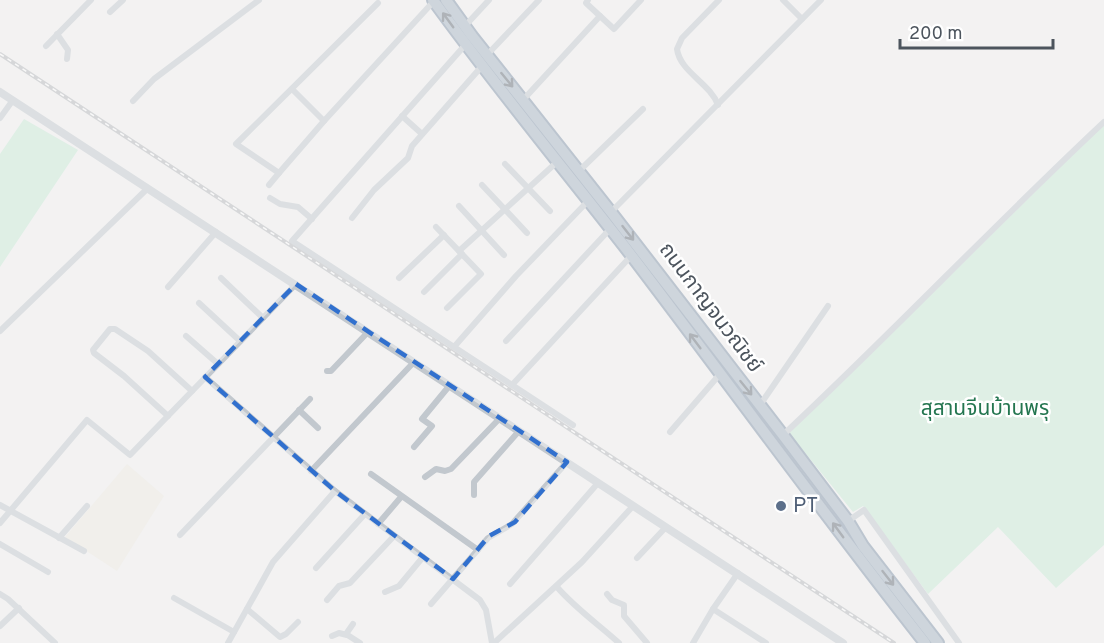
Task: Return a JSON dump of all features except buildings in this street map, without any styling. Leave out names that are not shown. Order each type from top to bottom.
[{"type":"highway","name":"ถนนกาญจนวณิชย์","points":[[446,0],[465,26],[483,61],[557,162],[813,495],[938,643]]},
{"type":"highway","name":"ถนนกาญจนวณิชย์","points":[[434,1],[465,44],[523,100],[783,435],[848,521],[863,546],[869,563],[925,643]]},
{"type":"street","points":[[46,46],[91,0]]},
{"type":"street","points":[[110,12],[123,0]]},
{"type":"street","points":[[133,101],[154,79],[259,0]]},
{"type":"street","points":[[465,26],[489,0]]},
{"type":"street","points":[[352,218],[374,190],[408,158],[412,146],[538,0]]},
{"type":"street","points":[[588,0],[586,3],[614,29],[641,0]]},
{"type":"street","points":[[718,105],[714,96],[681,60],[677,49],[682,38],[719,0]]},
{"type":"street","points":[[783,0],[802,19]]},
{"type":"street","points":[[611,212],[821,0]]},
{"type":"street","points":[[270,185],[324,121],[434,1]]},
{"type":"street","points":[[279,173],[236,144],[378,3]]},
{"type":"street","points":[[523,100],[600,16]]},
{"type":"street","points":[[57,34],[68,50],[67,59]]},
{"type":"street","points":[[465,44],[292,241],[573,425]]},
{"type":"street","points":[[292,89],[324,121]]},
{"type":"street","points":[[0,92],[738,573],[838,642]]},
{"type":"street","points":[[0,118],[13,100]]},
{"type":"street","points":[[579,171],[643,109]]},
{"type":"street","points":[[402,116],[422,134]]},
{"type":"street","points":[[783,435],[867,356],[1003,219],[1104,122]]},
{"type":"street","points":[[424,292],[482,230],[557,162]]},
{"type":"street","points":[[505,164],[550,211]]},
{"type":"street","points":[[482,185],[527,233]]},
{"type":"street","points":[[0,331],[148,188]]},
{"type":"street","points":[[270,198],[280,204],[298,207],[312,219]]},
{"type":"street","points":[[454,347],[516,276],[588,201]]},
{"type":"street","points":[[459,206],[504,255]]},
{"type":"street","points":[[436,227],[481,274],[447,308]]},
{"type":"street","points":[[506,341],[610,229]]},
{"type":"street","points":[[168,288],[216,232]]},
{"type":"street","points":[[399,278],[444,235]]},
{"type":"street","points":[[512,385],[631,256]]},
{"type":"street","points":[[220,278],[263,318]]},
{"type":"street","points":[[0,523],[87,420],[130,455],[296,284]]},
{"type":"street","points":[[199,303],[240,341]]},
{"type":"street","points":[[760,405],[828,306]]},
{"type":"street","points":[[168,416],[124,376],[93,353],[110,329],[115,329],[147,351],[192,391]]},
{"type":"street","points":[[327,370],[331,371],[338,365],[368,332]]},
{"type":"street","points":[[186,336],[218,364]]},
{"type":"street","points":[[311,471],[414,362]]},
{"type":"street","points":[[670,432],[720,374]]},
{"type":"street","points":[[205,377],[335,491],[484,604],[493,643],[557,587],[633,506]]},
{"type":"street","points":[[414,447],[432,426],[422,419],[450,385]]},
{"type":"street","points":[[180,535],[310,399]]},
{"type":"street","points":[[299,410],[318,428]]},
{"type":"street","points":[[425,477],[436,469],[447,471],[451,469],[500,418]]},
{"type":"street","points":[[474,495],[474,482],[519,431]]},
{"type":"street","points":[[431,604],[489,536],[512,524],[567,462]]},
{"type":"street","points":[[371,474],[478,550]]},
{"type":"street","points":[[510,584],[598,483]]},
{"type":"street","points":[[228,643],[273,562],[335,491]]},
{"type":"street","points":[[378,524],[401,496]]},
{"type":"street","points":[[0,506],[84,552]]},
{"type":"street","points":[[59,538],[87,506]]},
{"type":"street","points":[[848,521],[864,510],[959,643]]},
{"type":"street","points":[[316,568],[364,514]]},
{"type":"street","points":[[637,558],[666,527]]},
{"type":"street","points":[[327,600],[339,586],[351,584],[394,536]]},
{"type":"street","points":[[0,544],[48,572]]},
{"type":"street","points":[[385,592],[399,586],[423,557]]},
{"type":"street","points":[[694,642],[738,573]]},
{"type":"street","points":[[557,587],[571,603],[619,643]]},
{"type":"street","points":[[0,594],[55,643]]},
{"type":"street","points":[[607,594],[612,600],[624,604],[624,616],[647,643]]},
{"type":"street","points":[[174,598],[234,632]]},
{"type":"street","points":[[0,626],[19,609]]},
{"type":"street","points":[[247,609],[280,637],[298,622]]},
{"type":"street","points":[[713,609],[766,643]]},
{"type":"street","points":[[347,634],[353,624]]},
{"type":"street","points":[[332,636],[339,633],[347,634],[360,643]]},
{"type":"highlighted area","points":[[296,284],[567,462],[515,522],[489,536],[453,579],[335,491],[205,377]]},
{"type":"green space","points":[[24,119],[78,150],[0,267],[0,154]]},
{"type":"green space","name":"สุสานจีนบ้านพรุ","points":[[1104,124],[1104,545],[1056,588],[998,527],[928,594],[863,506],[853,512],[789,433]]},
{"type":"sand","points":[[127,464],[164,496],[117,571],[65,537]]},
{"type":"railway","points":[[0,54],[894,643]]},
{"type":"place","name":"PT","points":[[781,506]]}]
